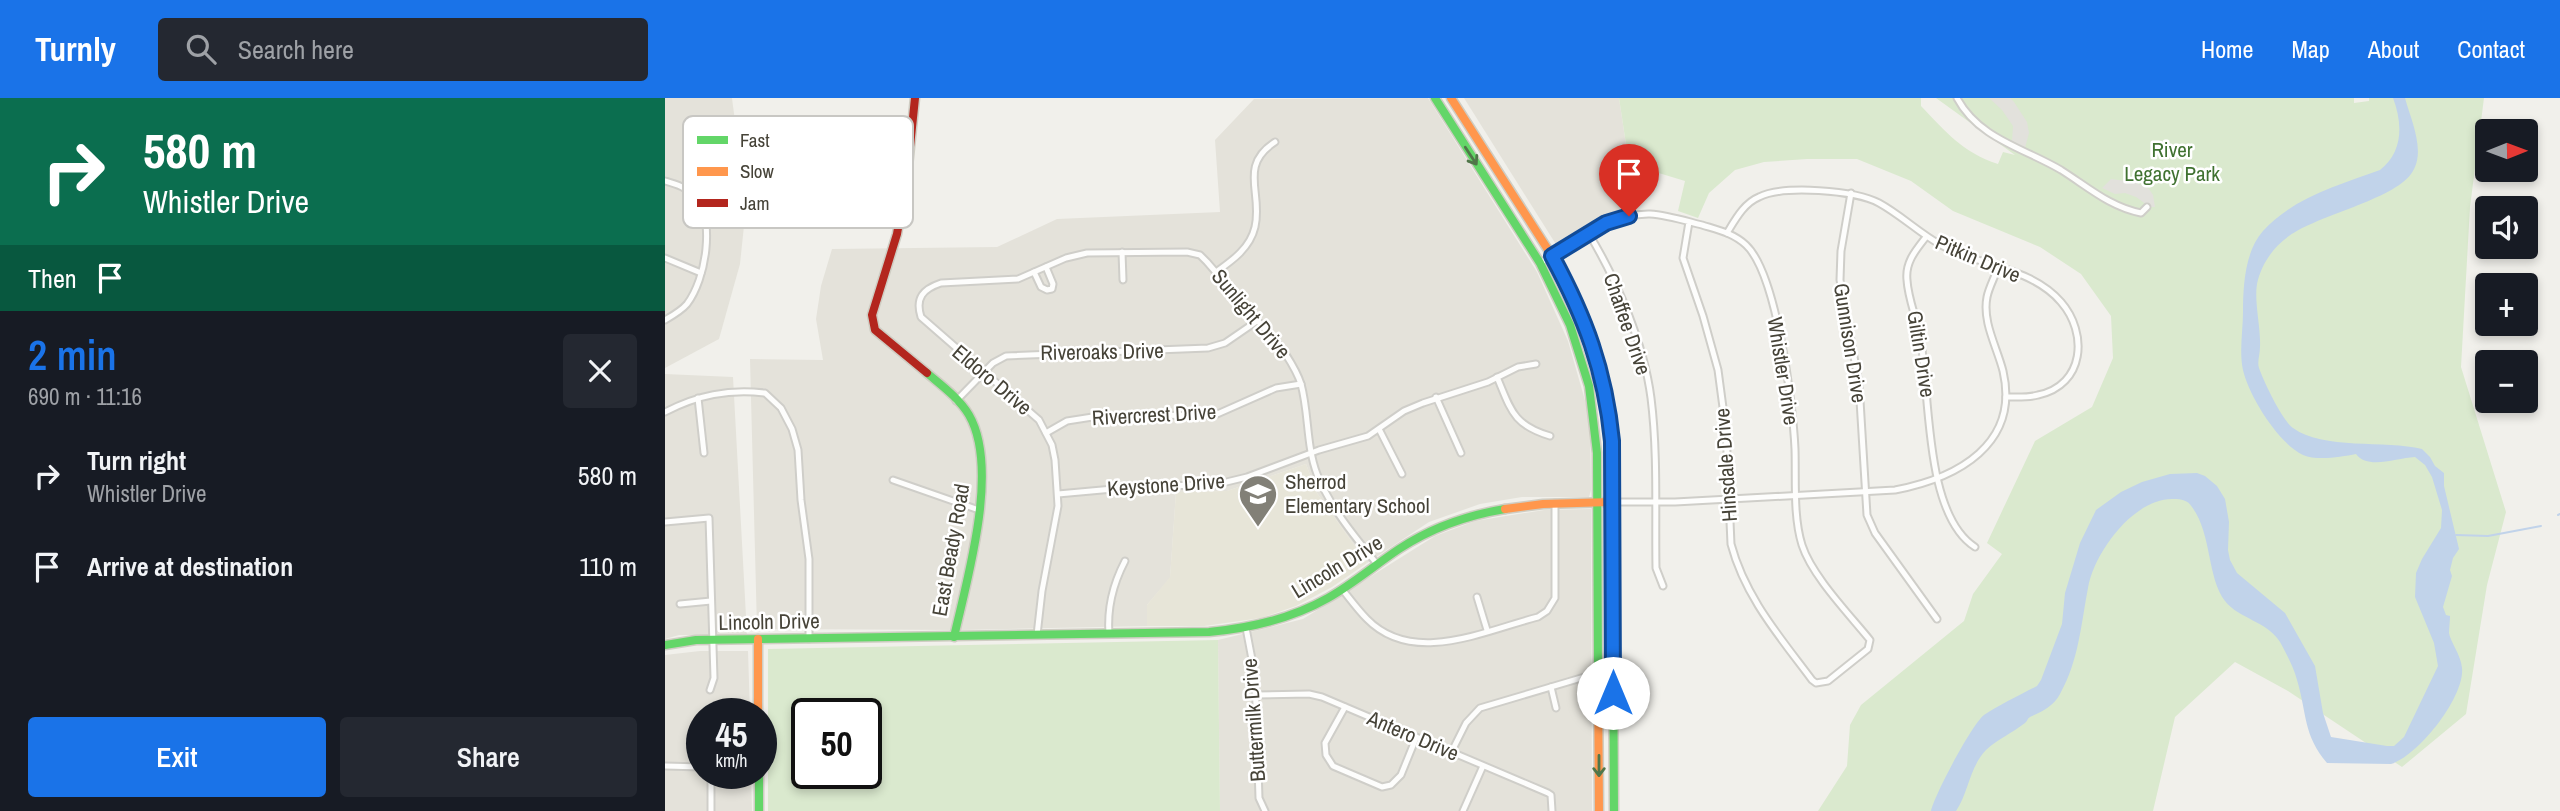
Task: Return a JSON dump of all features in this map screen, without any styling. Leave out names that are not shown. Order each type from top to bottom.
[{"type":"street","name":"East Beady Road","points":[[913,118],[915,98]]},
{"type":"street","points":[[1435,98],[1540,263],[1570,325],[1589,386],[1596,427],[1598,502],[1599,811]]},
{"type":"street","points":[[1957,98],[1969,114],[2000,141],[2059,169],[2122,209],[2141,213],[2147,207]]},
{"type":"street","points":[[1445,113],[1454,102],[1552,256],[1585,322],[1604,384],[1612,441],[1614,811]]},
{"type":"street","points":[[1216,272],[1240,254],[1249,240],[1255,226],[1254,166],[1260,153],[1275,142]]},
{"type":"street","points":[[665,181],[683,187]]},
{"type":"street","name":"Pitkin Drive","points":[[1727,233],[1749,203],[1758,197],[1789,191],[1851,193],[1879,202],[1926,237],[2036,284],[2060,302],[2073,319],[2079,345],[2072,372],[2057,387],[2038,396],[2006,397]]},
{"type":"street","name":"Gunnison Drive","points":[[1851,193],[1839,281],[1859,384],[1867,515],[1875,533],[1937,619]]},
{"type":"street","name":"Whistler Drive","points":[[1540,263],[1606,223],[1629,216],[1651,214],[1727,233],[1745,244],[1757,260],[1770,297],[1787,373],[1800,534],[1808,559],[1870,640],[1868,649],[1828,681],[1823,682]]},
{"type":"street","name":"Hinsdale Drive","points":[[1689,222],[1683,258],[1718,370],[1726,430],[1731,544],[1741,576],[1768,620],[1812,680],[1816,683],[1823,682]]},
{"type":"street","points":[[665,320],[687,304],[701,274],[706,254],[705,228]]},
{"type":"street","name":"East Beady Road","points":[[898,228],[872,315],[876,330],[970,415],[981,461],[979,510],[954,636]]},
{"type":"street","name":"Chaffee Drive","points":[[1590,234],[1611,276],[1644,363],[1651,396],[1654,429],[1655,568],[1663,586]]},
{"type":"street","name":"Giltin Drive","points":[[1926,237],[1911,258],[1906,279],[1921,338],[1937,477],[1942,499],[1955,529],[1975,547]]},
{"type":"street","points":[[1122,252],[1123,280]]},
{"type":"street","name":"Sunlight Drive","points":[[919,298],[930,286],[940,283],[1013,280],[1087,253],[1187,252],[1200,255],[1283,350],[1294,367],[1301,384],[1317,475],[1350,530],[1377,564]]},
{"type":"street","points":[[665,258],[701,274]]},
{"type":"street","points":[[1034,272],[1041,287],[1052,289],[1053,284],[1046,267]]},
{"type":"street","name":"Lincoln Drive","points":[[665,645],[713,640],[1209,632],[1246,628],[1298,612],[1342,589],[1411,542],[1452,523],[1506,507],[1555,503],[1729,500],[1911,487],[1974,460],[1986,448],[2002,420],[2006,397],[2003,371],[1986,311],[1987,297],[1999,267]]},
{"type":"street","name":"Eldoro Drive","points":[[919,298],[921,317],[1039,420],[1047,433],[1055,460],[1058,494],[1037,635]]},
{"type":"street","name":"Riveroaks Drive","points":[[956,401],[1001,358],[1016,354],[1208,348],[1225,343],[1257,321]]},
{"type":"street","name":"Keystone Drive","points":[[1058,494],[1146,486],[1214,485],[1247,477],[1369,436],[1404,411],[1436,397],[1497,377],[1518,367],[1536,364]]},
{"type":"street","points":[[1497,377],[1509,406],[1519,421],[1528,428],[1550,436]]},
{"type":"street","name":"Rivercrest Drive","points":[[1047,433],[1067,421],[1092,417],[1215,415],[1276,388],[1301,384]]},
{"type":"street","points":[[665,412],[698,398],[736,391],[765,393],[781,408],[792,429],[798,450],[809,559],[809,639]]},
{"type":"street","points":[[1436,397],[1461,453]]},
{"type":"street","points":[[698,398],[704,453]]},
{"type":"street","points":[[1379,429],[1402,474]]},
{"type":"street","points":[[893,480],[979,510]]},
{"type":"street","points":[[1342,589],[1377,628],[1394,638],[1411,643],[1448,641],[1538,617],[1553,603],[1556,586],[1555,503]]},
{"type":"street","points":[[665,522],[709,518],[714,678],[710,690]]},
{"type":"street","points":[[1109,634],[1110,603],[1125,561]]},
{"type":"street","points":[[1477,597],[1487,630]]},
{"type":"street","points":[[680,604],[711,601]]},
{"type":"street","name":"Buttermilk Drive","points":[[1246,628],[1256,695],[1259,798],[1265,811]]},
{"type":"street","points":[[758,639],[758,698]]},
{"type":"street","points":[[1451,752],[1466,723],[1480,708],[1598,673],[1613,673]]},
{"type":"street","points":[[1551,687],[1556,708]]},
{"type":"street","name":"Antero Drive","points":[[1256,695],[1309,694],[1345,707],[1548,793],[1551,795],[1552,811]]},
{"type":"street","points":[[1345,707],[1325,743],[1326,755],[1333,766],[1383,787],[1391,785],[1401,775],[1416,738]]},
{"type":"street","points":[[665,766],[686,766]]},
{"type":"street","points":[[1463,811],[1483,766]]},
{"type":"street","points":[[711,789],[711,811]]},
{"type":"street","points":[[759,789],[759,811]]},
{"type":"shaded area","points":[[665,98],[732,98],[734,116],[683,116],[683,228],[744,228],[740,264],[719,339],[665,368]]},
{"type":"shaded area","points":[[1428,98],[1537,272],[1568,341],[1590,418],[1589,497],[1522,497],[1480,504],[1429,522],[1367,563],[1317,493],[1306,464],[1227,491],[1176,492],[1170,578],[1147,605],[1147,626],[962,630],[757,629],[750,359],[823,360],[816,319],[821,286],[832,249],[997,247],[1057,219],[1220,212],[1215,140],[1254,99]]},
{"type":"shaded area","points":[[1464,98],[1619,98],[1635,204],[1557,246]]},
{"type":"shaded area","points":[[1989,98],[2010,98],[2014,102],[2027,122],[2029,133],[2025,148],[2012,141],[2013,126]]},
{"type":"shaded area","points":[[2111,179],[2134,182],[2149,189],[2155,207],[2150,207],[2125,193],[2115,194],[2102,188]]},
{"type":"shaded area","points":[[665,374],[733,377],[747,635],[679,635],[665,639]]},
{"type":"shaded area","name":"Sherrod Elementary School","points":[[1306,464],[1317,493],[1367,563],[1332,587],[1296,606],[1261,618],[1204,626],[1147,626],[1147,605],[1170,577],[1176,492],[1227,491]]},
{"type":"shaded area","points":[[1591,509],[1592,811],[1220,811],[1218,640],[1303,619],[1435,536],[1475,521],[1544,510]]},
{"type":"shaded area","points":[[700,651],[748,651],[749,698],[686,698],[686,789],[751,789],[752,811],[665,811],[665,655]]},
{"type":"green space","name":"River Legacy Park","points":[[1619,98],[1921,98],[1921,106],[1955,140],[1974,154],[1998,164],[2003,152],[2015,155],[1936,98],[2354,98],[2354,103],[2369,101],[2369,98],[2484,98],[2481,119],[2475,119],[2475,168],[2470,207],[2461,367],[2506,512],[2487,585],[2466,714],[2402,767],[2288,691],[2235,662],[2175,717],[2153,811],[1818,811],[1847,766],[1850,725],[1861,705],[1964,621],[1973,594],[2002,554],[1987,543],[2035,441],[2092,407],[2113,358],[2111,316],[2081,274],[2040,247],[1953,211],[1911,181],[1857,159],[1764,162],[1735,170],[1709,193],[1698,218],[1678,211],[1685,181],[1629,164]]},
{"type":"green space","points":[[1218,640],[1220,811],[768,811],[768,789],[777,789],[777,698],[768,698],[768,649]]},
{"type":"water","points":[[2393,98],[2405,98],[2418,147],[2416,166],[2411,174],[2388,192],[2302,228],[2283,240],[2273,251],[2261,270],[2257,284],[2260,340],[2258,366],[2284,417],[2293,428],[2305,435],[2337,442],[2422,449],[2444,473],[2444,486],[2459,549],[2453,558],[2450,570],[2452,576],[2443,607],[2446,615],[2450,616],[2449,633],[2462,668],[2461,680],[2448,709],[2414,750],[2391,764],[2327,763],[2310,733],[2296,675],[2280,642],[2268,629],[2238,612],[2225,601],[2215,580],[2203,530],[2190,505],[2179,499],[2159,501],[2131,517],[2098,559],[2088,588],[2075,655],[2058,698],[1986,750],[1976,764],[1956,811],[1931,811],[1954,761],[1978,721],[1989,711],[2037,686],[2041,680],[2062,624],[2065,593],[2080,543],[2096,510],[2121,492],[2142,482],[2170,474],[2197,473],[2205,476],[2217,486],[2225,499],[2229,522],[2230,560],[2237,573],[2285,613],[2315,666],[2323,713],[2331,737],[2394,746],[2404,737],[2438,666],[2434,643],[2415,597],[2416,573],[2441,528],[2442,510],[2432,477],[2425,465],[2415,457],[2375,462],[2361,459],[2356,454],[2315,458],[2293,449],[2266,418],[2251,393],[2241,356],[2245,280],[2252,248],[2257,239],[2275,219],[2289,209],[2333,187],[2380,170],[2388,163],[2399,137]]},
{"type":"waterway","points":[[2456,535],[2488,536],[2541,526]]},
{"type":"traffic: fast","points":[[1435,98],[1540,263],[1570,325],[1589,386],[1597,453],[1598,673]]},
{"type":"traffic: fast","points":[[1577,306],[1600,372],[1612,441],[1614,811]]},
{"type":"traffic: fast","points":[[927,373],[955,397],[969,415],[978,438],[982,464],[973,556],[954,637]]},
{"type":"traffic: fast","points":[[665,645],[696,640],[1209,632],[1240,628],[1285,617],[1328,598],[1411,541],[1437,529],[1477,515],[1505,509]]},
{"type":"traffic: fast","points":[[759,789],[759,811]]},
{"type":"traffic: slow","points":[[1451,98],[1552,256],[1577,306]]},
{"type":"traffic: slow","points":[[1505,509],[1543,504],[1611,502]]},
{"type":"traffic: slow","points":[[758,639],[758,698]]},
{"type":"traffic: slow","points":[[1598,673],[1599,811]]},
{"type":"traffic: jam","points":[[913,118],[915,98]]},
{"type":"traffic: jam","points":[[898,228],[872,315],[875,330],[927,373]]},
{"type":"place","name":"Sherrod Elementary School","points":[[1258,528]]},
{"type":"route","points":[[1613,693],[1612,441],[1609,410],[1597,355],[1585,322],[1552,256],[1606,223],[1629,216]]}]
